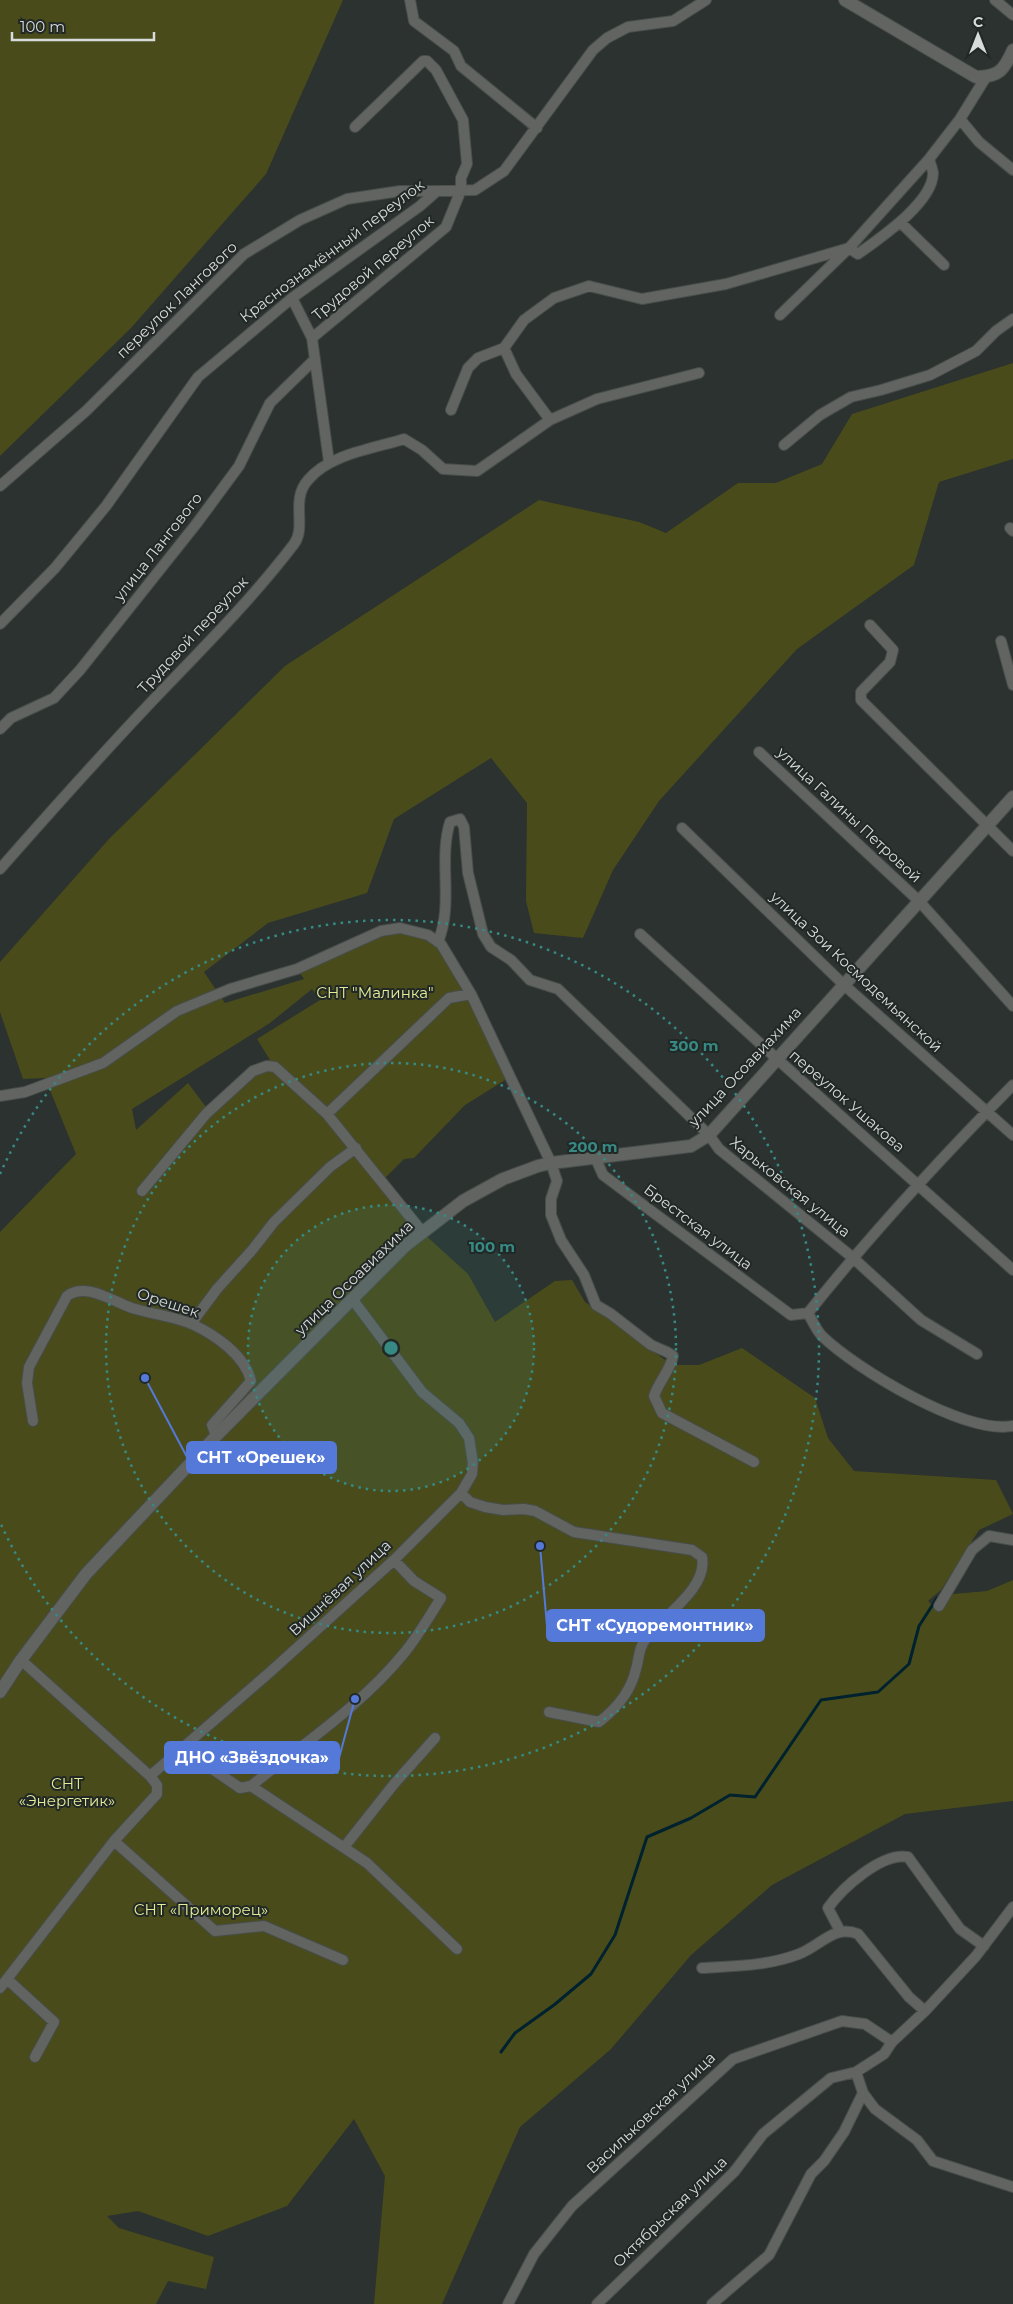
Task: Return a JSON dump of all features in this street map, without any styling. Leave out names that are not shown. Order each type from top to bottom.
[{"type":"street","points":[[410,0],[414,21],[454,51],[461,66],[537,128]]},
{"type":"street","name":"Краснознамённый переулок","points":[[0,624],[55,568],[106,506],[198,377],[292,298],[420,206],[437,191],[475,190],[504,171],[593,50],[608,38],[628,27],[673,21],[706,0]]},
{"type":"street","points":[[845,0],[976,77],[986,77],[998,73],[1007,66],[1013,50]]},
{"type":"street","points":[[995,0],[1013,15]]},
{"type":"street","points":[[354,127],[424,61],[427,61],[436,70],[463,120],[467,164],[461,178],[461,190]]},
{"type":"street","points":[[780,315],[848,248],[929,158],[960,119],[986,77]]},
{"type":"street","points":[[960,119],[979,142],[1013,170]]},
{"type":"street","points":[[452,410],[468,368],[478,358],[504,348],[524,320],[554,298],[589,286],[642,299],[726,284],[848,248],[858,254],[901,223],[930,186],[933,172],[929,158]]},
{"type":"street","name":"Трудовой переулок","points":[[312,338],[446,226],[461,190]]},
{"type":"street","name":"переулок Лангового","points":[[0,486],[86,411],[244,254],[300,220],[347,199],[400,192],[437,191]]},
{"type":"street","points":[[901,223],[944,265]]},
{"type":"street","points":[[292,298],[312,338],[329,462]]},
{"type":"street","points":[[784,445],[820,415],[851,397],[930,375],[962,359],[976,351],[996,331],[1013,319]]},
{"type":"street","points":[[504,348],[516,374],[550,420],[597,399],[699,374]]},
{"type":"street","name":"улица Лангового","points":[[0,729],[11,718],[54,698],[80,670],[197,523],[239,466],[270,403],[315,359]]},
{"type":"street","name":"Трудовой переулок","points":[[0,868],[117,738],[230,621],[296,542],[299,518],[298,495],[308,480],[329,462],[404,439],[422,450],[443,469],[477,471],[550,420]]},
{"type":"street","points":[[870,625],[893,650],[890,662],[861,692],[861,700],[989,825],[1013,851]]},
{"type":"street","points":[[1001,641],[1013,685]]},
{"type":"street","name":"улица Галины Петровой","points":[[759,752],[919,901],[1013,1006]]},
{"type":"street","name":"улица Осоавиахима","points":[[0,1692],[20,1660],[86,1574],[216,1436],[406,1246],[463,1201],[503,1178],[551,1162],[691,1146],[709,1135],[776,1058],[1013,797]]},
{"type":"street","name":"Харьковская улица","points":[[438,942],[442,934],[447,901],[446,835],[450,822],[460,819],[464,827],[468,873],[483,934],[491,946],[511,960],[530,980],[558,989],[709,1135],[719,1149],[852,1258],[921,1320],[977,1354]]},
{"type":"street","name":"улица Зои Космодемьянской","points":[[682,828],[843,984],[1013,1135]]},
{"type":"street","points":[[0,1096],[25,1092],[103,1063],[177,1011],[230,989],[298,970],[381,931],[400,928],[428,935],[438,942],[471,994],[551,1162],[557,1181],[551,1199],[551,1214],[561,1240],[584,1275],[596,1305],[611,1314],[651,1345],[673,1356],[672,1365],[659,1383],[654,1396],[662,1413],[754,1462]]},
{"type":"street","name":"переулок Ушакова","points":[[640,934],[1013,1270]]},
{"type":"street","points":[[327,1114],[449,998],[471,994]]},
{"type":"street","points":[[142,1191],[206,1114],[253,1071],[267,1066],[275,1067],[327,1114],[423,1233]]},
{"type":"street","points":[[1013,1085],[918,1184],[852,1258],[808,1313],[821,1334],[846,1355],[895,1388],[956,1416],[1003,1428],[1013,1426]]},
{"type":"street","points":[[191,1324],[217,1289],[254,1249],[274,1222],[330,1167],[356,1148]]},
{"type":"street","name":"Брестская улица","points":[[596,1157],[603,1175],[791,1315],[808,1313]]},
{"type":"street","name":"Орешек","points":[[32,1421],[27,1383],[29,1367],[67,1296],[75,1290],[84,1290],[132,1308],[191,1324],[225,1344],[248,1368],[250,1381],[212,1425],[216,1436]]},
{"type":"street","name":"Вишнёвая улица","points":[[150,1776],[394,1560],[461,1493],[472,1474],[473,1463],[469,1438],[459,1423],[422,1392],[353,1300]]},
{"type":"street","points":[[461,1493],[470,1502],[485,1507],[503,1510],[524,1509],[535,1511],[574,1532],[692,1550],[702,1558],[704,1568],[693,1589],[680,1604],[662,1619],[638,1650],[636,1669],[631,1684],[614,1710],[599,1722],[549,1712]]},
{"type":"street","points":[[939,1606],[972,1550],[989,1536],[1013,1540]]},
{"type":"street","points":[[178,1752],[202,1762],[240,1788],[251,1786],[354,1703],[404,1653],[441,1598],[414,1581],[394,1560]]},
{"type":"street","points":[[0,1988],[114,1841],[156,1794],[157,1785],[150,1776],[20,1660]]},
{"type":"street","points":[[345,1846],[394,1784],[435,1738]]},
{"type":"street","points":[[251,1786],[345,1846],[367,1863],[457,1949]]},
{"type":"street","points":[[114,1841],[215,1931],[264,1926],[343,1960]]},
{"type":"street","points":[[840,1931],[828,1908],[838,1894],[884,1860],[900,1855],[908,1857],[960,1930],[984,1946]]},
{"type":"street","name":"Октябрьская улица","points":[[597,2304],[734,2172],[763,2134],[831,2078],[856,2072],[884,2054],[892,2042],[925,2011],[984,1946],[1013,1907]]},
{"type":"street","points":[[702,1968],[756,1965],[799,1954],[840,1931],[848,1930],[858,1934],[909,1997],[925,2011]]},
{"type":"street","points":[[6,1979],[54,2022],[35,2056]]},
{"type":"street","name":"Васильковская улица","points":[[508,2304],[534,2254],[572,2206],[733,2059],[842,2021],[865,2024],[892,2042]]},
{"type":"street","points":[[856,2072],[863,2093],[875,2109],[917,2140],[933,2160],[1013,2187]]},
{"type":"street","points":[[712,2304],[769,2255],[811,2174],[824,2161],[844,2132],[863,2093]]},
{"type":"green space","points":[[0,0],[343,0],[266,174],[131,328],[0,456]]},
{"type":"green space","points":[[1013,363],[1013,459],[939,482],[914,565],[797,649],[659,801],[613,870],[583,938],[534,933],[526,901],[527,803],[491,758],[394,819],[367,893],[268,923],[204,972],[225,1003],[304,979],[297,969],[400,928],[441,944],[510,1077],[465,1105],[414,1158],[404,1159],[382,1181],[423,1233],[468,1274],[495,1322],[555,1281],[572,1280],[585,1302],[672,1365],[699,1365],[742,1348],[815,1398],[828,1438],[854,1471],[996,1480],[1013,1514],[979,1530],[941,1590],[928,1601],[938,1611],[953,1594],[987,1591],[1013,1580],[1013,1801],[905,1814],[772,1885],[691,1955],[611,2049],[520,2127],[442,2304],[374,2304],[385,2176],[354,2119],[287,2206],[208,2236],[138,2211],[107,2216],[119,2228],[214,2257],[206,2289],[168,2281],[156,2304],[0,2304],[0,1232],[76,1154],[45,1078],[23,1079],[0,1012],[0,962],[109,839],[285,666],[539,500],[639,522],[666,533],[738,483],[776,483],[822,464],[852,414]],"holes":[[[312,989],[320,1000],[257,1039],[270,1060],[267,1066],[209,1111],[188,1083],[136,1130],[132,1109],[270,1023]]]},
{"type":"waterway","points":[[501,2052],[515,2033],[554,2005],[591,1974],[615,1935],[647,1837],[691,1818],[730,1795],[755,1797],[821,1700],[878,1692],[909,1664],[919,1626],[937,1598]]},
{"type":"place","name":"СНТ «Орешек»","points":[[145,1378]]},
{"type":"place","name":"СНТ «Судоремонтник»","points":[[540,1546]]},
{"type":"place","name":"ДНО «Звёздочка»","points":[[355,1699]]},
{"type":"park label","name":"СНТ \"Малинка\"","points":[[375,993]]},
{"type":"park label","name":"СНТ «Энергетик»","points":[[67,1792]]},
{"type":"park label","name":"СНТ «Приморец»","points":[[201,1910]]}]
